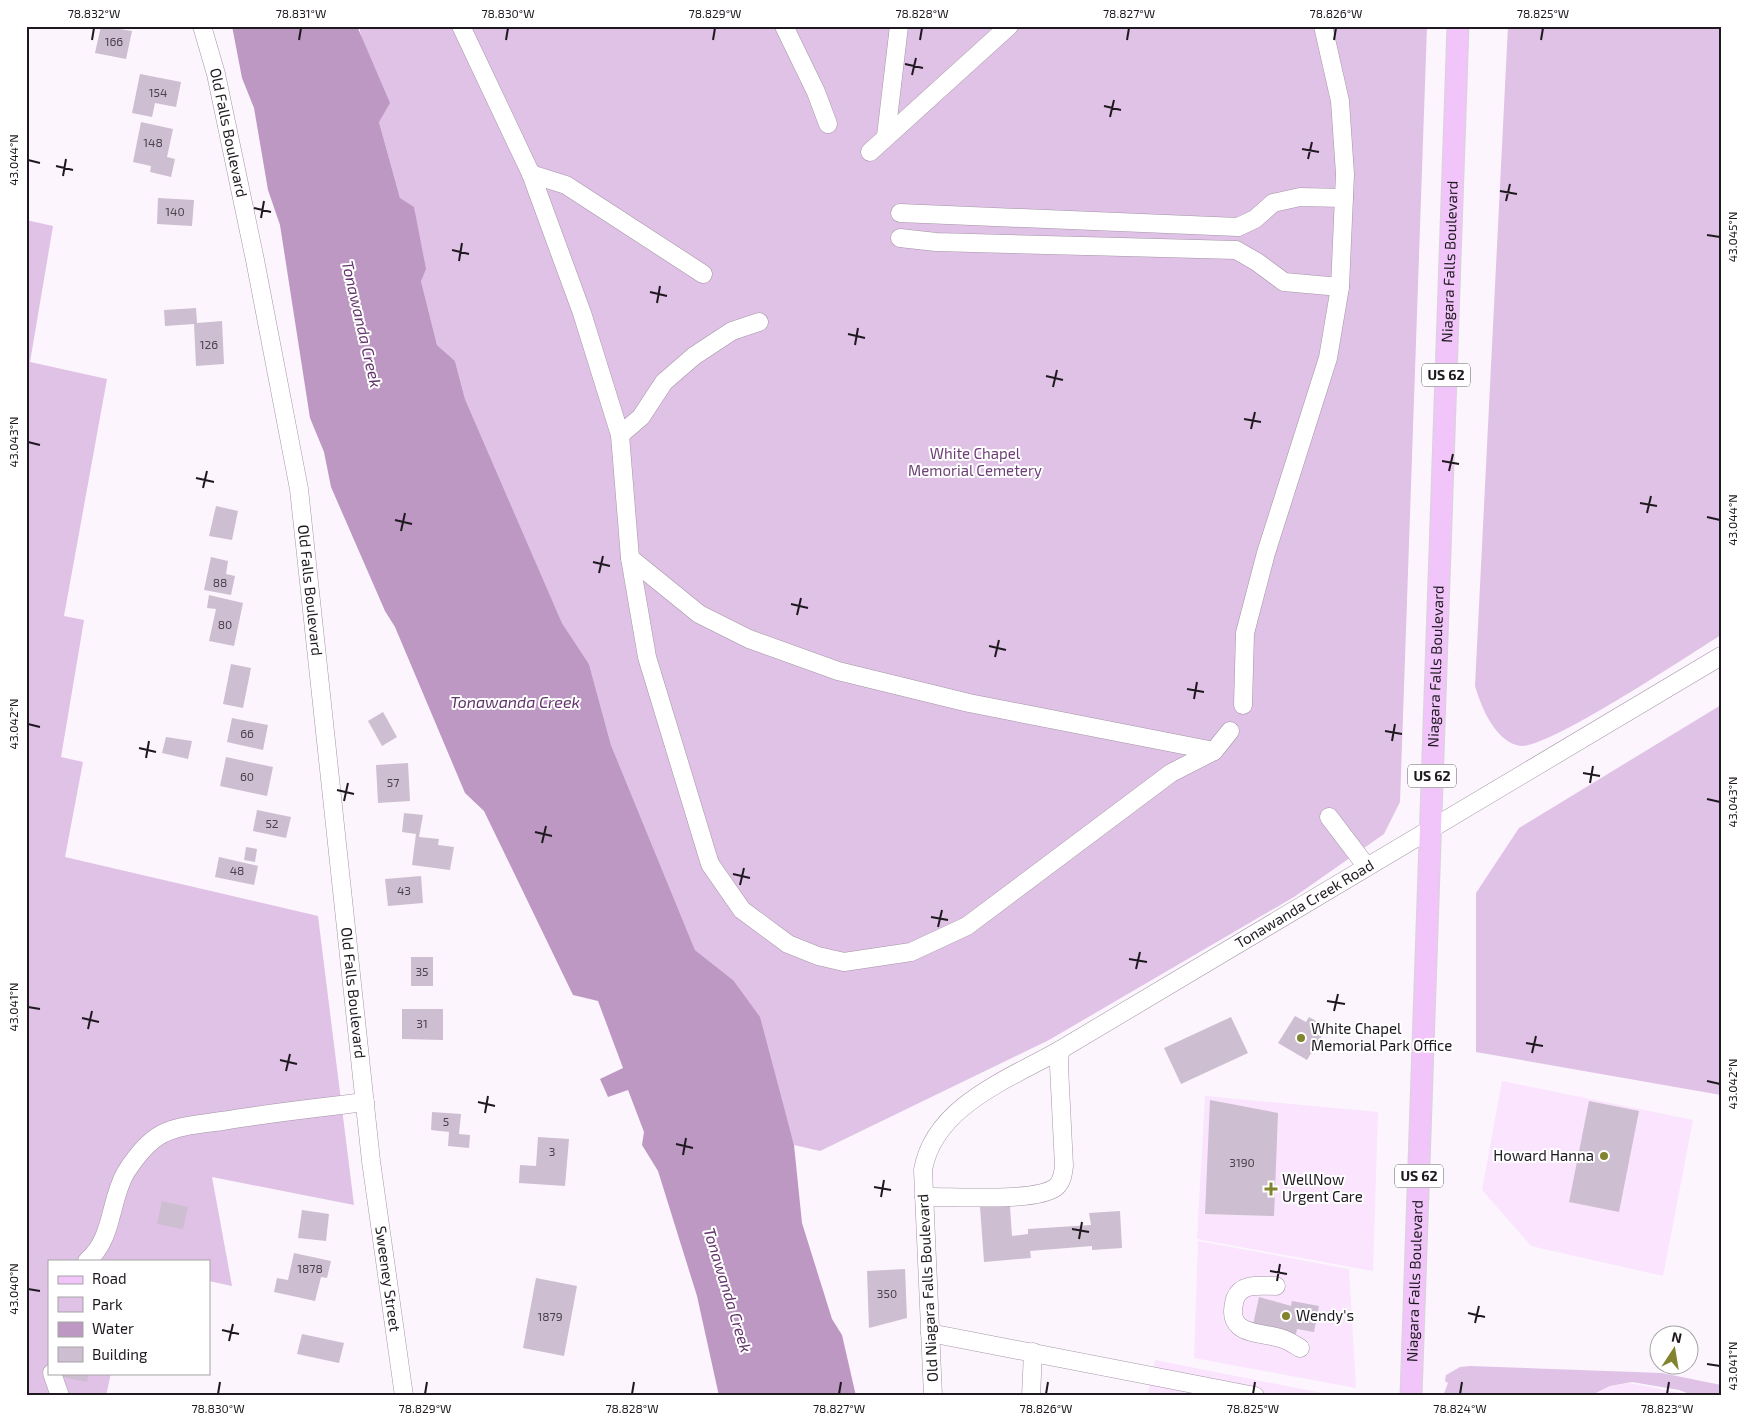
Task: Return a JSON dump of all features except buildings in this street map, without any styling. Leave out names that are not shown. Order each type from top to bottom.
[{"type":"main road","name":"Niagara Falls Boulevard","points":[[1411,1396],[1458,26]]},
{"type":"street","name":"Old Falls Boulevard","points":[[202,26],[216,74],[255,260],[299,488],[370,1161]]},
{"type":"street","points":[[461,26],[531,174],[582,313],[620,435],[630,558],[647,657],[710,864],[742,910],[788,944],[818,956],[844,962],[910,952],[967,926],[1171,773],[1214,751],[1230,731]]},
{"type":"street","points":[[784,26],[816,92],[828,124]]},
{"type":"street","points":[[886,136],[899,26]]},
{"type":"street","points":[[870,152],[1009,26]]},
{"type":"street","points":[[1243,704],[1245,633],[1266,553],[1328,358],[1340,287],[1345,174],[1340,101],[1324,26]]},
{"type":"street","points":[[531,174],[566,186],[703,274]]},
{"type":"street","points":[[900,213],[1238,227],[1255,219],[1273,203],[1300,198],[1344,198]]},
{"type":"street","points":[[1051,219],[1051,245]]},
{"type":"street","points":[[1093,246],[1095,221]]},
{"type":"street","points":[[1236,250],[1238,227]]},
{"type":"street","points":[[900,238],[936,242],[1236,250],[1257,262],[1284,282],[1340,287]]},
{"type":"street","points":[[620,435],[641,417],[664,382],[694,356],[732,331],[759,322]]},
{"type":"street","points":[[630,558],[699,614],[749,639],[838,672],[969,703],[1214,751]]},
{"type":"street","name":"Tonawanda Creek Road","points":[[924,1188],[927,1151],[933,1138],[952,1116],[974,1099],[1367,868],[1721,656]]},
{"type":"street","points":[[1329,817],[1367,868]]},
{"type":"street","points":[[924,1188],[1025,1196],[1046,1192],[1057,1186],[1062,1178],[1064,1166],[1060,1050]]},
{"type":"street","points":[[88,1260],[106,1238],[118,1185],[136,1156],[162,1134],[192,1126],[275,1112],[365,1102]]},
{"type":"street","name":"Sweeney Street","points":[[370,1161],[404,1396]]},
{"type":"street","name":"Old Niagara Falls Boulevard","points":[[924,1188],[933,1396]]},
{"type":"street","points":[[1276,1286],[1246,1287],[1241,1290],[1236,1299],[1233,1315],[1240,1328],[1247,1332],[1284,1339],[1300,1348]]},
{"type":"street","points":[[930,1333],[1255,1396]]},
{"type":"street","points":[[1031,1396],[1033,1352]]},
{"type":"street","points":[[52,1374],[60,1396]]},
{"type":"shaded area","points":[[1502,1081],[1693,1120],[1663,1276],[1531,1246],[1482,1190]]},
{"type":"shaded area","points":[[1205,1096],[1378,1112],[1373,1271],[1197,1239]]},
{"type":"shaded area","points":[[1198,1241],[1349,1269],[1356,1388],[1194,1358]]},
{"type":"shaded area","points":[[1155,1360],[1337,1396],[1147,1396]]},
{"type":"shaded area","points":[[1630,1383],[1695,1396],[1592,1396],[1611,1386]]},
{"type":"green space","name":"White Chapel Memorial Cemetery","points":[[359,26],[1427,26],[1400,802],[1384,834],[1294,897],[1049,1040],[820,1151],[794,1145],[781,1099],[733,980],[695,950],[611,745],[589,664],[562,623],[465,399],[455,361],[437,345],[421,281],[414,208],[400,198],[379,122]]},
{"type":"green space","points":[[1508,26],[1721,26],[1721,635],[1588,717],[1536,743],[1521,746],[1504,738],[1497,731],[1481,704],[1475,686]]},
{"type":"green space","points":[[26,220],[53,226],[30,362],[107,379],[64,616],[84,620],[61,757],[83,762],[65,857],[318,916],[354,1205],[212,1177],[232,1286],[210,1281],[210,1260],[48,1260],[48,1374],[111,1374],[106,1396],[26,1396]]},
{"type":"green space","points":[[1721,705],[1721,1095],[1476,1052],[1476,893],[1519,828]]},
{"type":"green space","points":[[1460,1367],[1667,1374],[1721,1385],[1721,1396],[1695,1396],[1679,1390],[1632,1382],[1610,1386],[1590,1396],[1443,1396],[1448,1383],[1445,1381],[1446,1375]]},
{"type":"water","name":"Tonawanda Creek","points":[[232,26],[357,26],[390,103],[379,122],[400,198],[414,207],[426,269],[421,281],[437,345],[455,361],[465,399],[562,623],[589,664],[611,745],[695,950],[733,980],[760,1017],[794,1145],[802,1223],[832,1319],[842,1335],[856,1396],[719,1396],[697,1296],[658,1171],[642,1145],[644,1132],[628,1090],[608,1097],[600,1079],[623,1068],[598,1001],[573,995],[484,811],[465,793],[395,627],[385,611],[331,487],[324,452],[310,418],[280,225],[268,190],[254,108],[242,78]]},
{"type":"place","name":"White Chapel Memorial Park Office","points":[[1301,1038]]},
{"type":"place","name":"Howard Hanna","points":[[1604,1156]]},
{"type":"place","name":"WellNow Urgent Care","points":[[1271,1189]]},
{"type":"place","name":"Wendy's","points":[[1286,1316]]}]
